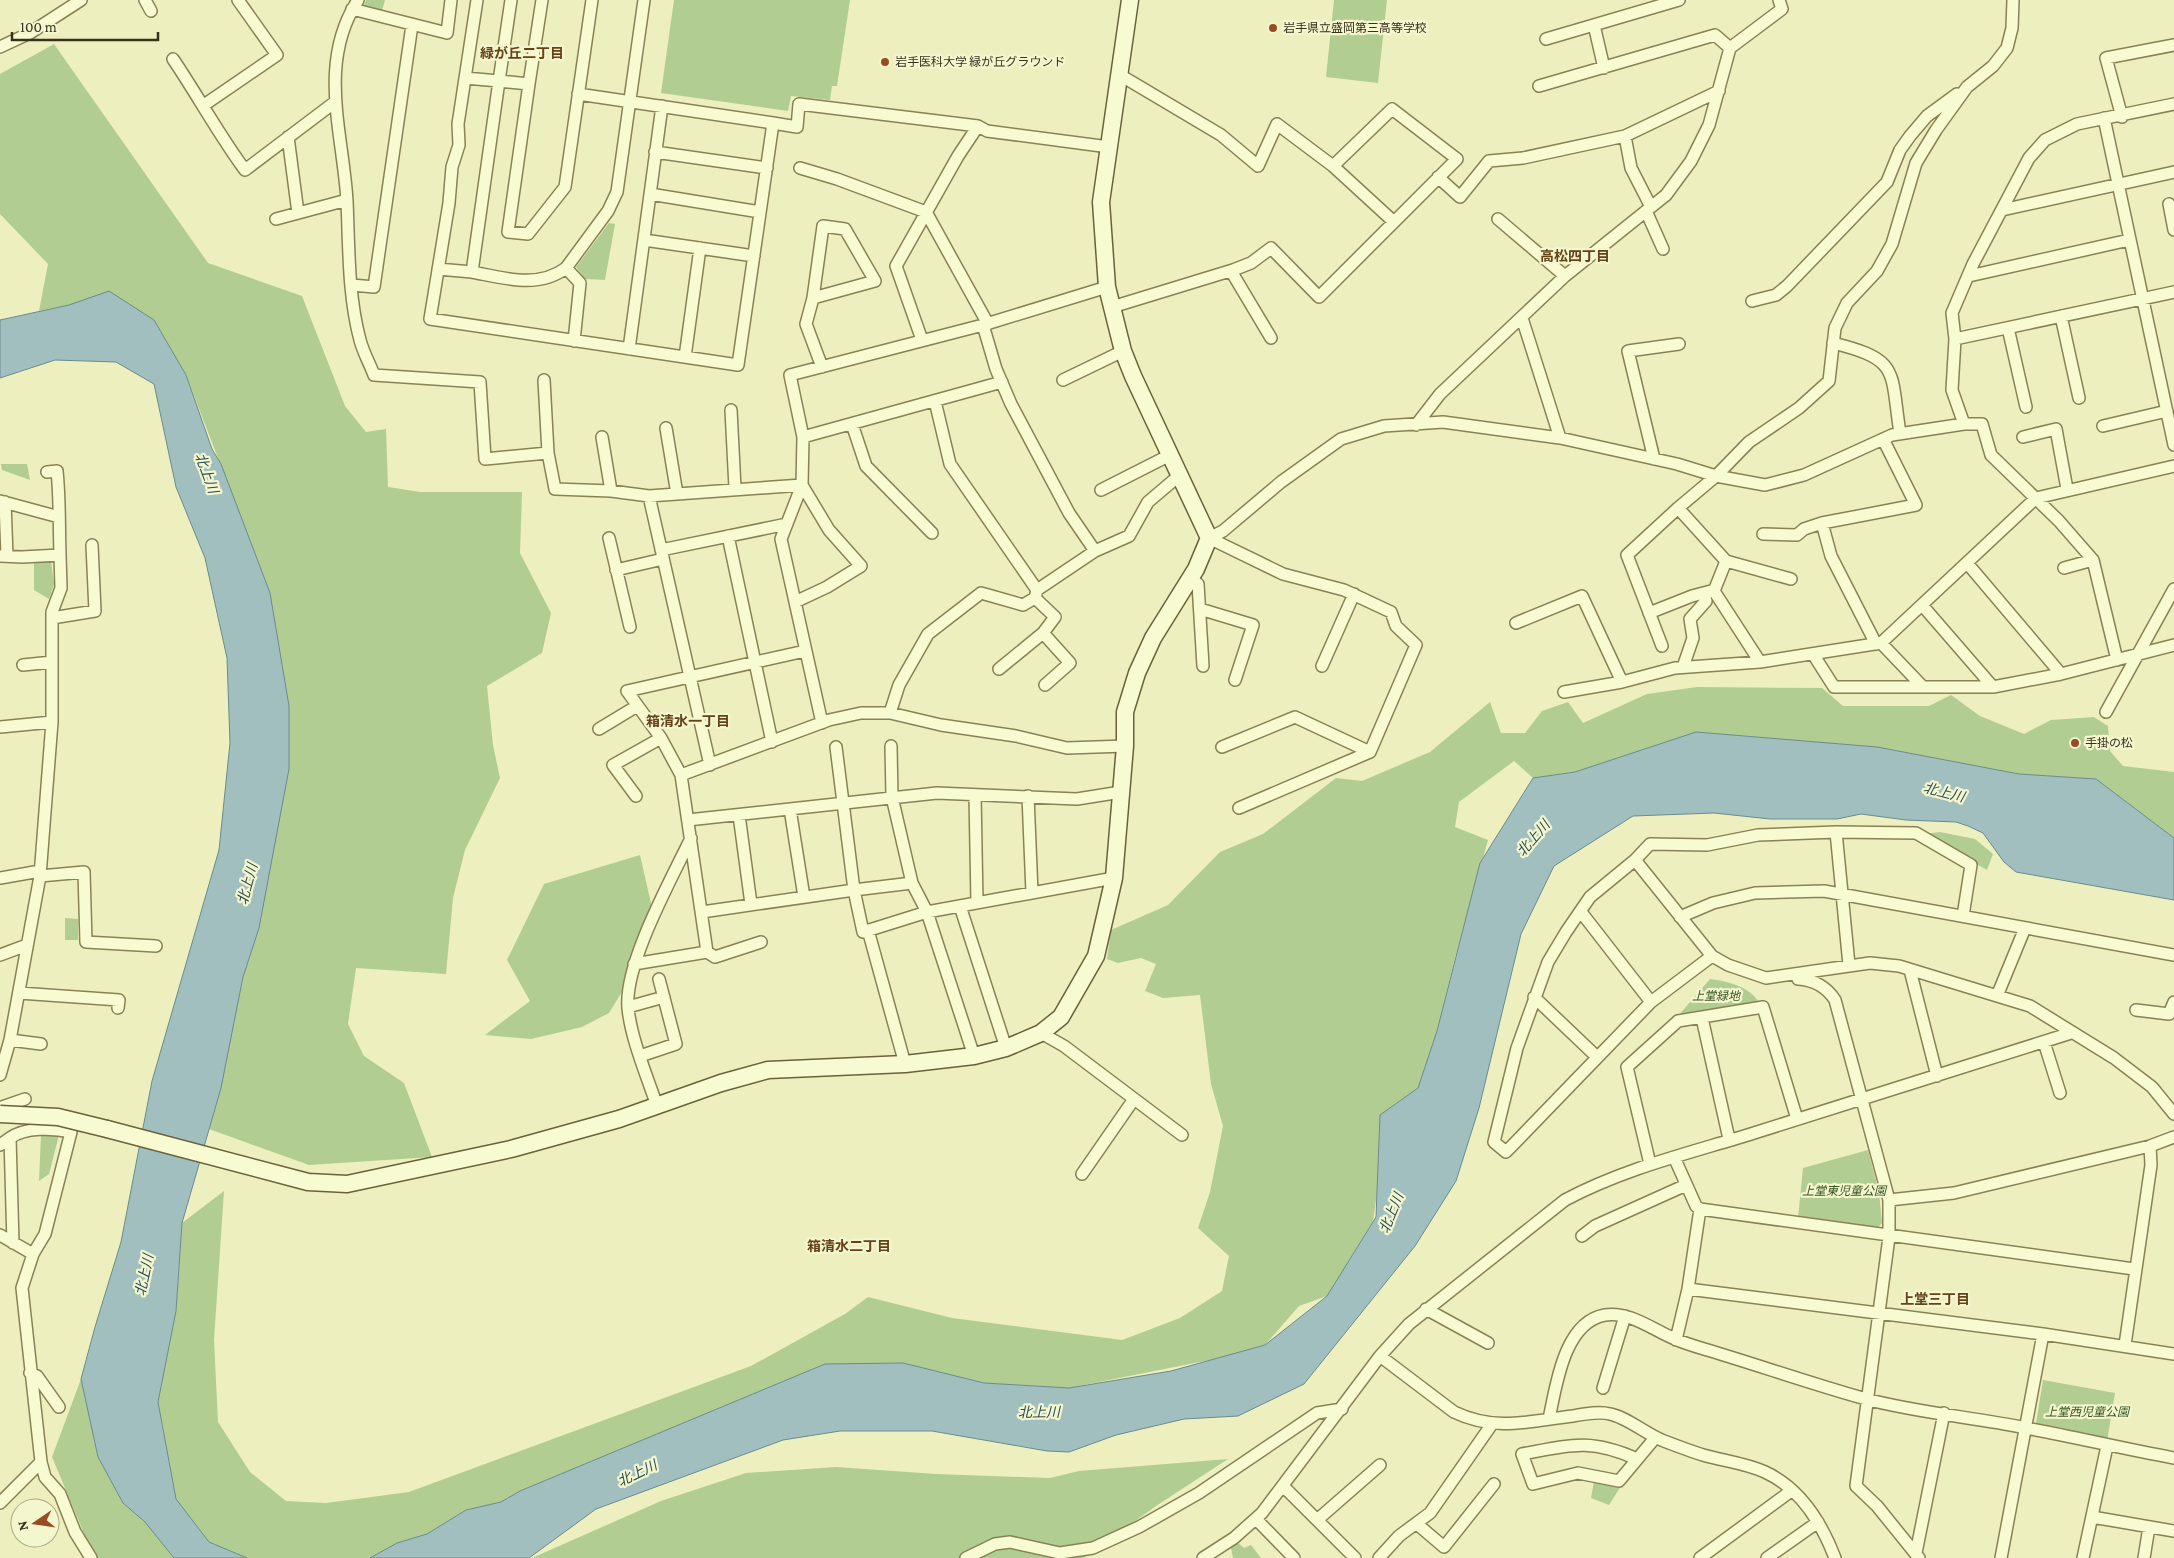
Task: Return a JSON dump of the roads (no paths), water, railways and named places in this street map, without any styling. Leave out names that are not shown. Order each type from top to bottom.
[{"type":"street","points":[[0,47],[30,33],[81,0]]},
{"type":"street","points":[[144,0],[151,11]]},
{"type":"street","points":[[204,105],[277,55],[238,0]]},
{"type":"street","points":[[451,0],[447,33],[412,25],[355,4],[335,63],[335,102],[346,200],[346,232],[360,342],[374,375],[480,382],[485,459],[548,453]]},
{"type":"street","points":[[478,0],[458,124],[458,145],[452,167],[449,203],[430,319],[738,365],[773,123]]},
{"type":"street","points":[[472,272],[510,0]]},
{"type":"street","points":[[542,0],[508,232],[528,234],[565,187],[592,0]]},
{"type":"street","points":[[438,269],[529,281],[557,274],[566,268],[608,211],[617,192],[644,0]]},
{"type":"street","points":[[1130,0],[1102,202],[1107,287],[1124,350],[1170,455],[1181,474],[1209,538],[1283,574],[1354,594],[1392,612],[1396,626],[1416,646],[1370,752],[1239,808]]},
{"type":"street","points":[[1546,39],[1678,0]]},
{"type":"street","points":[[1416,425],[1440,394],[1565,276],[1666,195],[1690,161],[1709,125],[1730,48],[1782,9],[1779,0]]},
{"type":"street","points":[[1752,301],[1776,295],[1787,286],[1887,182],[1900,150],[1922,123],[1993,66],[2007,48],[2012,28],[2013,0]]},
{"type":"street","points":[[352,285],[374,287],[412,25]]},
{"type":"street","points":[[1594,25],[1604,68]]},
{"type":"street","points":[[1539,86],[1715,35],[1730,48]]},
{"type":"street","points":[[2122,117],[2106,58],[2174,46]]},
{"type":"street","points":[[173,59],[204,105],[221,138],[245,170],[335,102]]},
{"type":"street","points":[[1120,75],[1221,135],[1258,166],[1277,124],[1333,166],[1394,222]]},
{"type":"street","points":[[465,78],[529,84]]},
{"type":"street","points":[[1662,646],[1627,555],[1716,476],[1749,442],[1799,408],[1829,381],[1835,328],[1847,303],[1877,271],[1892,244],[1916,162],[1967,86]]},
{"type":"street","points":[[1438,177],[1460,197],[1489,161],[1523,158],[1625,136],[1719,91]]},
{"type":"street","points":[[578,94],[797,127],[799,104],[978,126],[988,130],[1109,147]]},
{"type":"street","points":[[1964,424],[1952,390],[1955,339],[1952,313],[2029,158],[2045,140],[2077,124],[2104,118],[2122,117],[2174,104]]},
{"type":"street","points":[[629,349],[662,106]]},
{"type":"street","points":[[1112,307],[1231,271],[1251,263],[1271,248],[1318,297],[1456,158],[1392,109],[1333,166]]},
{"type":"street","points":[[2104,118],[2174,445]]},
{"type":"street","points":[[922,340],[896,266],[978,126]]},
{"type":"street","points":[[1625,136],[1632,168],[1663,249]]},
{"type":"street","points":[[288,137],[298,213]]},
{"type":"street","points":[[656,152],[767,168]]},
{"type":"street","points":[[800,168],[837,179],[926,212],[985,324],[1002,382],[1069,513],[1095,551]]},
{"type":"street","points":[[2002,210],[2174,172]]},
{"type":"street","points":[[650,194],[760,212]]},
{"type":"street","points":[[276,219],[346,200]]},
{"type":"street","points":[[2168,204],[2174,230]]},
{"type":"street","points":[[1498,219],[1565,276]]},
{"type":"street","points":[[813,298],[876,281],[845,229],[822,226],[813,298],[806,324],[822,367]]},
{"type":"street","points":[[644,240],[754,256]]},
{"type":"street","points":[[1969,276],[2129,240]]},
{"type":"street","points":[[685,357],[700,248]]},
{"type":"street","points":[[566,268],[580,283],[574,340]]},
{"type":"street","points":[[1231,271],[1271,338]]},
{"type":"street","points":[[822,723],[781,539],[802,484],[803,437],[790,375],[985,324],[1107,287]]},
{"type":"street","points":[[1955,339],[2142,298],[2173,295]]},
{"type":"street","points":[[2061,316],[2079,398]]},
{"type":"street","points":[[1522,318],[1560,438]]},
{"type":"street","points":[[2008,328],[2026,407]]},
{"type":"street","points":[[1833,343],[1862,350],[1878,358],[1890,370],[1900,433]]},
{"type":"street","points":[[1654,459],[1628,352],[1679,344]]},
{"type":"street","points":[[1063,380],[1124,350]]},
{"type":"street","points":[[544,380],[548,453],[555,489],[611,491],[649,496],[802,484]]},
{"type":"street","points":[[803,437],[1002,382]]},
{"type":"street","points":[[935,401],[950,464],[1036,594],[1055,617],[1044,634],[999,669]]},
{"type":"street","points":[[731,410],[735,488]]},
{"type":"street","points":[[2102,426],[2167,411]]},
{"type":"street","points":[[0,1109],[84,1122],[308,1182],[347,1184],[511,1149],[619,1119],[721,1083],[768,1070],[905,1064],[974,1056],[1006,1048],[1041,1034],[1060,1017],[1096,956],[1114,878],[1125,746],[1125,712],[1137,673],[1154,638],[1190,578],[1209,538],[1224,532],[1281,482],[1341,439],[1384,426],[1443,422],[1560,438],[1654,459],[1716,476],[1764,485],[1804,475],[1900,433],[1964,424],[1982,424],[1991,455],[2036,498],[2093,560],[2117,660]]},
{"type":"street","points":[[852,424],[866,466],[932,533]]},
{"type":"street","points":[[666,428],[676,494]]},
{"type":"street","points":[[2023,437],[2056,429],[2067,489]]},
{"type":"street","points":[[602,437],[611,491]]},
{"type":"street","points":[[1763,534],[1797,534],[1804,529],[1822,523],[1916,505],[1884,439]]},
{"type":"street","points":[[1101,490],[1170,455]]},
{"type":"street","points":[[1564,692],[1622,682],[1682,667],[1760,662],[1878,644],[2036,498],[2067,489],[2174,466]]},
{"type":"street","points":[[0,1074],[10,1040],[40,873],[52,722],[52,618],[61,588],[58,517],[60,507],[58,472],[47,472]]},
{"type":"street","points":[[890,713],[899,685],[928,634],[981,593],[1024,605],[1095,551],[1129,536],[1148,502],[1181,474]]},
{"type":"street","points":[[795,602],[827,587],[861,566],[829,530],[802,484]]},
{"type":"street","points":[[649,496],[710,765]]},
{"type":"street","points":[[58,517],[2,502],[3,556],[60,554]]},
{"type":"street","points":[[1678,508],[1726,561],[1791,579]]},
{"type":"street","points":[[1822,523],[1831,556],[1878,644],[1923,687]]},
{"type":"street","points":[[616,570],[662,554],[728,536],[787,524]]},
{"type":"street","points":[[728,536],[772,742]]},
{"type":"street","points":[[609,538],[630,627]]},
{"type":"street","points":[[52,618],[95,611],[92,546]]},
{"type":"street","points":[[2064,568],[2093,560]]},
{"type":"street","points":[[1682,667],[1693,638],[1690,619],[1706,601],[1726,561]]},
{"type":"street","points":[[1967,563],[2061,674]]},
{"type":"street","points":[[1190,578],[1198,584],[1203,666]]},
{"type":"street","points":[[2106,712],[2136,654],[2174,589]]},
{"type":"street","points":[[1649,613],[1709,592]]},
{"type":"street","points":[[1709,592],[1760,662]]},
{"type":"street","points":[[1322,666],[1354,594]]},
{"type":"street","points":[[1516,623],[1582,596],[1622,682]]},
{"type":"street","points":[[1922,605],[1993,687]]},
{"type":"street","points":[[1200,609],[1253,625],[1235,680]]},
{"type":"street","points":[[1044,634],[1070,664],[1045,685]]},
{"type":"street","points":[[1814,654],[1834,687],[1993,687],[2061,674],[2174,645]]},
{"type":"street","points":[[707,952],[681,775],[661,738],[628,691],[806,651]]},
{"type":"street","points":[[23,666],[52,662]]},
{"type":"street","points":[[599,729],[637,706]]},
{"type":"street","points":[[681,775],[822,723],[860,713],[890,713],[941,725],[1016,736],[1068,748],[1125,746]]},
{"type":"street","points":[[1222,747],[1295,717],[1370,752]]},
{"type":"street","points":[[0,727],[52,722]]},
{"type":"street","points":[[636,796],[613,765],[661,738]]},
{"type":"street","points":[[891,746],[892,797],[912,883],[927,912],[974,1056]]},
{"type":"street","points":[[836,747],[854,890],[863,932],[927,912],[1114,878]]},
{"type":"street","points":[[688,820],[936,793],[1077,799],[1121,792]]},
{"type":"street","points":[[975,796],[977,903]]},
{"type":"street","points":[[1028,796],[1032,893]]},
{"type":"street","points":[[790,808],[804,897]]},
{"type":"street","points":[[739,814],[752,904]]},
{"type":"street","points":[[1836,832],[1849,965]]},
{"type":"street","points":[[1712,956],[1651,1002],[1506,1152],[1494,1142],[1516,1048],[1548,962],[1590,897],[1650,844],[1707,845],[1758,835],[1836,832],[1916,833],[1970,865],[1963,916]]},
{"type":"street","points":[[657,1106],[640,1056],[628,1007],[634,964],[691,838]]},
{"type":"street","points":[[1634,860],[1712,956],[1728,966],[1753,976],[1766,978],[1870,963],[1910,970],[2030,1006],[2114,1058],[2152,1087],[2174,1114]]},
{"type":"street","points":[[0,878],[40,873],[84,872],[86,942],[156,946]]},
{"type":"street","points":[[702,912],[912,883]]},
{"type":"street","points":[[1680,916],[1713,903],[1755,893],[1803,890],[1963,916],[2174,956]]},
{"type":"street","points":[[960,906],[1006,1048]]},
{"type":"street","points":[[1581,912],[1651,1002]]},
{"type":"street","points":[[1997,996],[2025,928]]},
{"type":"street","points":[[868,930],[905,1064]]},
{"type":"street","points":[[634,964],[707,952],[715,957],[761,942]]},
{"type":"street","points":[[0,954],[27,945]]},
{"type":"street","points":[[1910,970],[1937,1076]]},
{"type":"street","points":[[1781,977],[1810,980],[1829,991],[1835,1000],[1888,1200],[1889,1237],[1856,1486],[1877,1506],[1917,1555]]},
{"type":"street","points":[[640,1056],[676,1044],[659,979]]},
{"type":"street","points":[[19,993],[119,1000],[118,1008]]},
{"type":"street","points":[[628,1007],[664,997]]},
{"type":"street","points":[[1534,997],[1597,1057]]},
{"type":"street","points":[[2136,1010],[2169,1014],[2174,1002]]},
{"type":"street","points":[[1650,1164],[1627,1067],[1678,1021],[1763,1007],[1796,1119]]},
{"type":"street","points":[[1702,1018],[1729,1140]]},
{"type":"street","points":[[1203,1558],[1234,1538],[1256,1519],[1284,1486],[1380,1356],[1409,1324],[1565,1200],[1592,1186],[1650,1164],[1862,1100],[2071,1033]]},
{"type":"street","points":[[1041,1034],[1064,1046],[1182,1134]]},
{"type":"street","points":[[10,1040],[41,1044]]},
{"type":"street","points":[[2044,1042],[2060,1093]]},
{"type":"street","points":[[0,1109],[25,1099]]},
{"type":"street","points":[[1082,1174],[1134,1099]]},
{"type":"street","points":[[0,1145],[19,1132],[60,1130],[71,1132],[45,1234],[32,1254],[22,1288],[41,1462],[45,1476],[60,1494],[75,1532],[91,1558]]},
{"type":"street","points":[[1888,1200],[1954,1193],[2150,1146],[2174,1137]]},
{"type":"street","points":[[10,1138],[13,1242]]},
{"type":"street","points":[[2125,1345],[2134,1269],[2151,1165],[2150,1146]]},
{"type":"street","points":[[1674,1157],[1686,1185],[1700,1210],[1688,1289],[1676,1340]]},
{"type":"street","points":[[1582,1236],[1595,1226],[1686,1185]]},
{"type":"street","points":[[1700,1210],[2134,1269]]},
{"type":"street","points":[[0,1235],[32,1254]]},
{"type":"street","points":[[1688,1289],[2043,1334],[2125,1345],[2174,1354]]},
{"type":"street","points":[[1426,1310],[1488,1343]]},
{"type":"street","points":[[1549,1419],[1565,1353],[1578,1333],[1594,1319],[1604,1315],[1625,1316],[1676,1340],[1868,1399],[2174,1458]]},
{"type":"street","points":[[1602,1388],[1625,1316]]},
{"type":"street","points":[[2001,1558],[2043,1334]]},
{"type":"street","points":[[1380,1356],[1454,1412],[1466,1417],[1492,1424],[1515,1425],[1592,1414],[1611,1414],[1655,1438],[1705,1456],[1728,1459],[1766,1472],[1792,1490],[1818,1522],[1835,1558]]},
{"type":"street","points":[[30,1373],[37,1376],[59,1407]]},
{"type":"street","points":[[966,1558],[995,1544],[1010,1542],[1060,1553],[1093,1548],[1139,1527],[1200,1493],[1317,1412],[1342,1409]]},
{"type":"street","points":[[1917,1555],[1944,1413]]},
{"type":"street","points":[[1379,1558],[1398,1536],[1430,1513],[1492,1424]]},
{"type":"street","points":[[1637,1459],[1612,1448],[1577,1444],[1522,1454],[1533,1484],[1578,1473],[1619,1481],[1655,1438]]},
{"type":"street","points":[[2083,1558],[2107,1446]]},
{"type":"street","points":[[0,1503],[41,1462]]},
{"type":"street","points":[[1317,1520],[1380,1465]]},
{"type":"street","points":[[1417,1524],[1444,1547],[1494,1484]]},
{"type":"street","points":[[1284,1486],[1355,1558]]},
{"type":"street","points":[[1700,1558],[1792,1490]]},
{"type":"street","points":[[2092,1517],[2174,1531]]},
{"type":"street","points":[[1256,1519],[1294,1558]]},
{"type":"street","points":[[1767,1558],[1818,1522]]},
{"type":"street","points":[[2144,1558],[2149,1527]]},
{"type":"water","name":"北上川","points":[[109,291],[154,320],[186,375],[212,449],[221,464],[270,593],[289,706],[289,769],[259,928],[243,977],[221,1088],[182,1223],[176,1311],[158,1402],[176,1499],[209,1542],[247,1558],[174,1558],[145,1522],[123,1503],[98,1457],[81,1379],[121,1242],[152,1081],[219,850],[230,743],[227,658],[205,558],[176,487],[154,384],[116,362],[55,360],[0,378],[0,320],[69,305]]},
{"type":"water","name":"北上川","points":[[1696,732],[1877,747],[2019,774],[2096,779],[2174,838],[2174,900],[2016,872],[2004,862],[1983,833],[1956,822],[1906,820],[1861,814],[1837,819],[1770,819],[1714,813],[1633,816],[1554,866],[1521,934],[1479,1108],[1456,1181],[1415,1246],[1304,1384],[1238,1416],[1184,1419],[1116,1435],[1069,1452],[1047,1451],[932,1431],[840,1431],[783,1440],[596,1509],[529,1558],[370,1558],[397,1543],[427,1534],[466,1510],[501,1502],[520,1491],[825,1364],[903,1363],[984,1383],[1069,1388],[1171,1371],[1265,1345],[1327,1296],[1376,1217],[1380,1115],[1418,1088],[1437,1031],[1480,863],[1533,778],[1575,772]]},
{"type":"place","name":"岩手県立盛岡第三高等学校","points":[[1273,28]]},
{"type":"place","name":"岩手医科大学 緑が丘グラウンド","points":[[885,62]]},
{"type":"place","name":"手掛の松","points":[[2075,743]]},
{"type":"district","name":"緑が丘二丁目","points":[[522,53]]},
{"type":"district","name":"高松四丁目","points":[[1575,256]]},
{"type":"district","name":"箱清水一丁目","points":[[688,721]]},
{"type":"district","name":"箱清水二丁目","points":[[849,1246]]},
{"type":"district","name":"上堂三丁目","points":[[1935,1299]]},
{"type":"park label","name":"上堂緑地","points":[[1716,996]]},
{"type":"park label","name":"上堂東児童公園","points":[[1844,1191]]},
{"type":"park label","name":"上堂西児童公園","points":[[2087,1412]]}]
